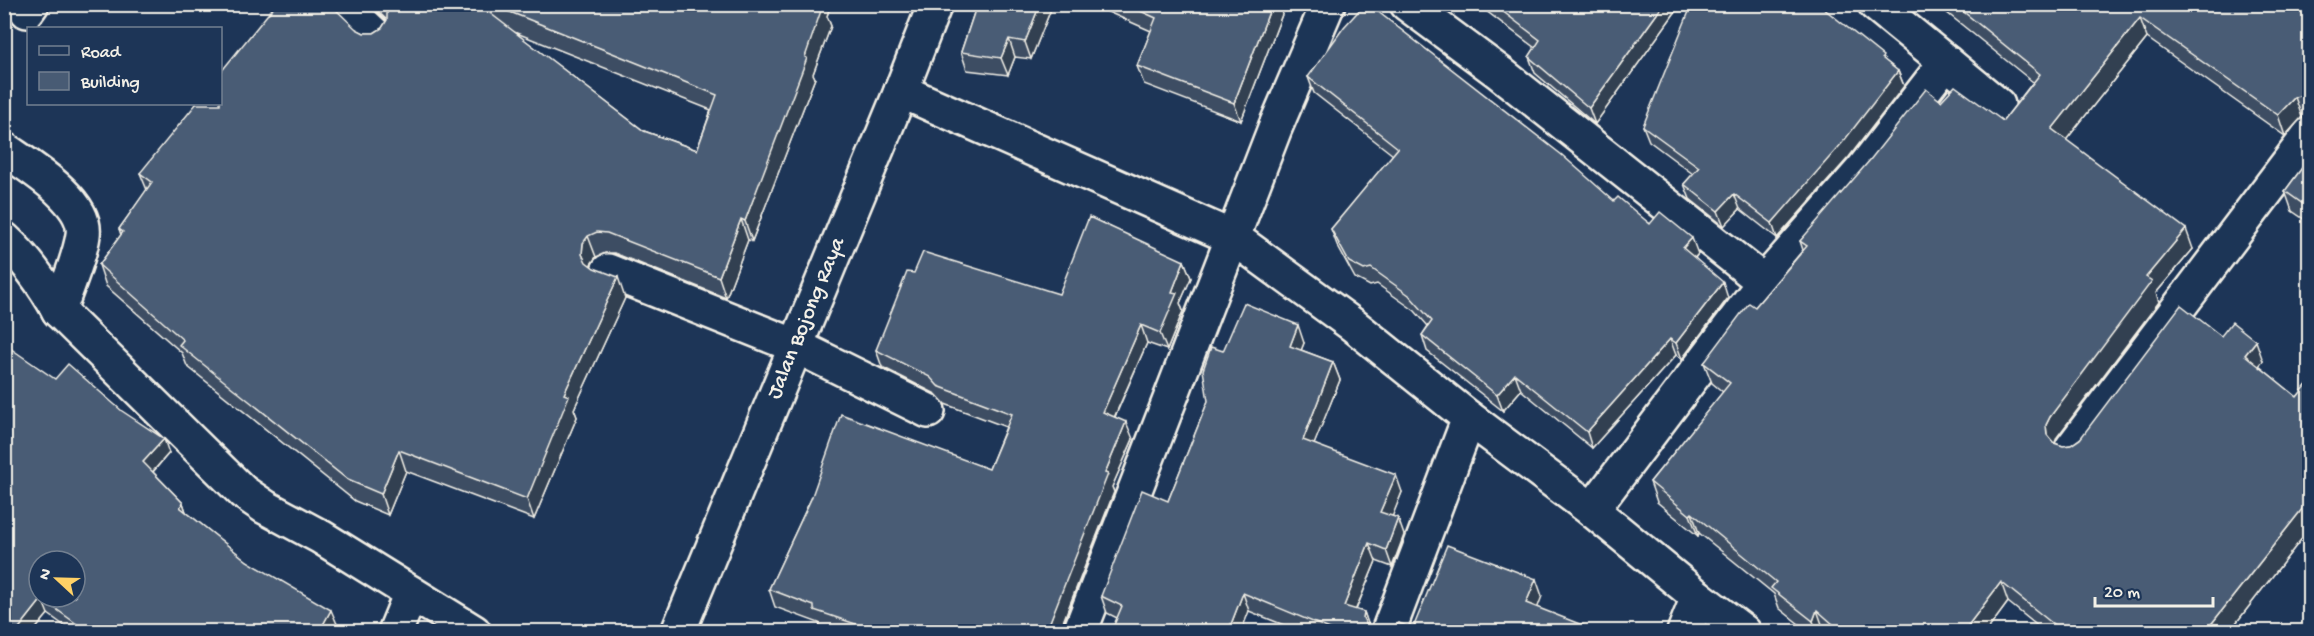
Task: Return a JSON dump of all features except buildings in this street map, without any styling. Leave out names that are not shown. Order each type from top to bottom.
[{"type":"street","points":[[342,4],[376,36]]},
{"type":"street","name":"Jalan Bojong Raya","points":[[678,632],[902,91],[935,4]]},
{"type":"street","points":[[1080,632],[1275,128],[1328,4]]},
{"type":"street","points":[[1407,4],[1500,73],[1764,282]]},
{"type":"street","points":[[1875,4],[1998,105]]},
{"type":"street","points":[[1592,510],[1764,282],[1863,169],[1946,62]]},
{"type":"street","points":[[902,91],[1234,238],[1353,325],[1469,418],[1592,510],[1744,632]]},
{"type":"street","points":[[2072,448],[2310,134]]},
{"type":"street","points":[[4,149],[59,190],[79,217],[84,233],[59,311]]},
{"type":"street","points":[[4,239],[18,251],[43,284],[59,311],[243,492],[265,507],[321,537],[474,632]]},
{"type":"street","points":[[608,271],[796,346],[928,411]]},
{"type":"street","points":[[1388,632],[1469,418]]},
{"type":"street","points":[[395,632],[411,593]]},
{"type":"street","points":[[1684,632],[1698,597]]}]
